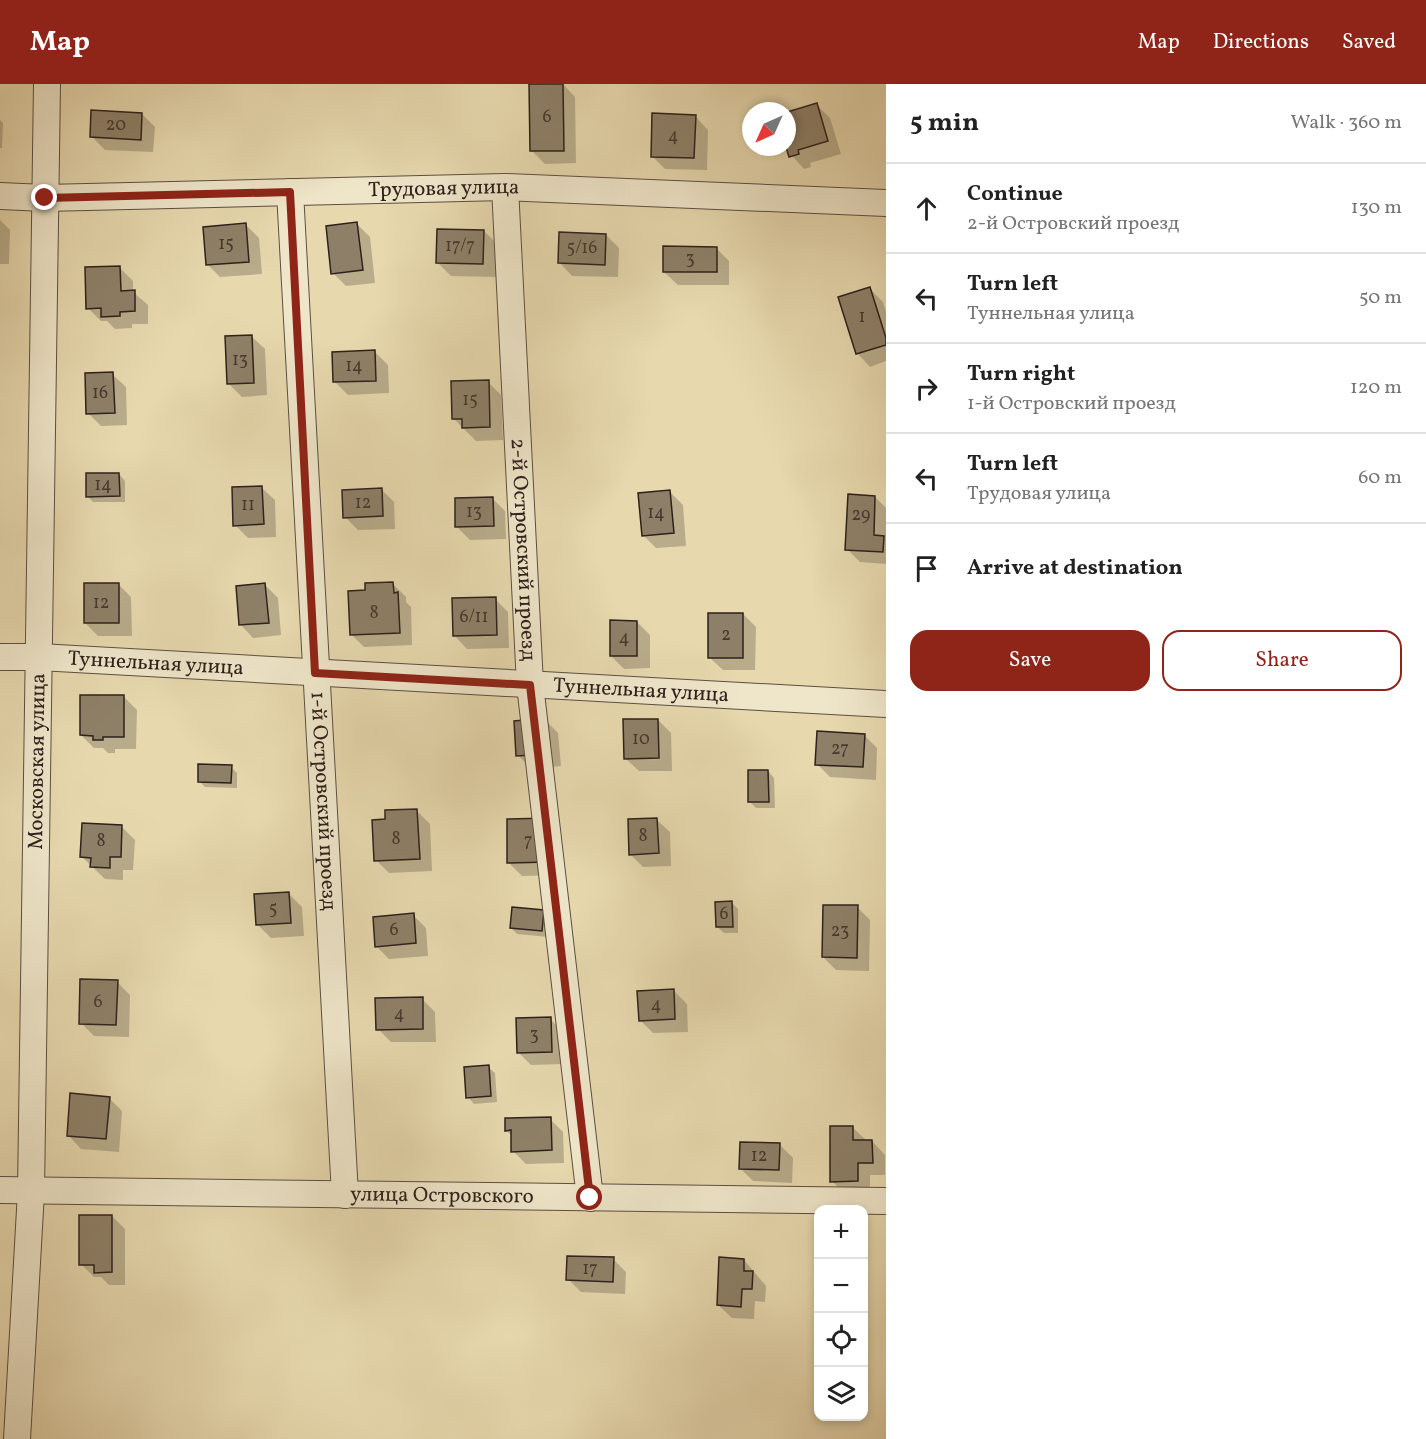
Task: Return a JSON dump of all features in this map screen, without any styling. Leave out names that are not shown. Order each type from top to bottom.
[{"type":"street","name":"Московская улица","points":[[17,1439],[31,1192],[47,84]]},
{"type":"street","name":"Трудовая улица","points":[[0,196],[45,198],[505,187],[886,203]]},
{"type":"street","name":"2-й Островский проезд","points":[[505,187],[530,685],[590,1198]]},
{"type":"street","name":"1-й Островский проезд","points":[[290,192],[345,1195]]},
{"type":"street","name":"Туннельная улица","points":[[0,657],[39,657],[886,704]]},
{"type":"street","name":"улица Островского","points":[[0,1190],[886,1201]]},
{"type":"building","points":[[529,84],[563,84],[564,151],[530,151]]},
{"type":"building","points":[[817,103],[828,141],[798,150],[799,154],[796,155],[796,109]]},
{"type":"building","points":[[91,110],[142,113],[141,140],[90,137]]},
{"type":"building","points":[[652,113],[696,115],[694,158],[651,157]]},
{"type":"building","points":[[357,222],[363,270],[331,274],[326,226]]},
{"type":"building","points":[[246,223],[249,262],[206,265],[203,227]]},
{"type":"building","points":[[437,229],[484,230],[483,264],[436,263]]},
{"type":"building","points":[[559,232],[606,234],[605,265],[558,263]]},
{"type":"building","points":[[663,246],[717,247],[717,272],[663,272]]},
{"type":"building","points":[[120,266],[121,291],[135,290],[135,311],[120,312],[120,316],[101,317],[101,308],[86,309],[85,267]]},
{"type":"building","points":[[870,287],[886,338],[886,345],[856,354],[838,297]]},
{"type":"building","points":[[252,335],[254,383],[227,384],[225,336]]},
{"type":"building","points":[[375,350],[376,381],[333,382],[332,352]]},
{"type":"building","points":[[113,372],[115,413],[86,414],[85,373]]},
{"type":"building","points":[[489,380],[490,427],[462,428],[462,419],[452,419],[451,381]]},
{"type":"building","points":[[86,473],[119,473],[120,496],[86,497]]},
{"type":"building","points":[[262,486],[264,524],[233,526],[232,487]]},
{"type":"building","points":[[382,488],[383,516],[343,518],[342,490]]},
{"type":"building","points":[[670,490],[674,533],[642,536],[638,493]]},
{"type":"building","points":[[848,494],[875,496],[874,535],[884,536],[883,552],[845,550]]},
{"type":"building","points":[[493,497],[494,526],[455,527],[455,498]]},
{"type":"building","points":[[393,582],[394,593],[398,592],[400,633],[350,635],[348,591],[365,590],[365,583]]},
{"type":"building","points":[[84,583],[119,583],[119,623],[84,623]]},
{"type":"building","points":[[265,583],[269,623],[239,625],[236,586]]},
{"type":"building","points":[[496,597],[497,635],[453,636],[452,598]]},
{"type":"building","points":[[708,613],[743,613],[743,658],[708,658]]},
{"type":"building","points":[[610,620],[637,621],[637,656],[610,656]]},
{"type":"building","points":[[80,695],[124,695],[124,737],[103,737],[103,740],[93,740],[93,736],[80,735]]},
{"type":"building","points":[[546,718],[548,754],[516,756],[514,721]]},
{"type":"building","points":[[623,719],[658,719],[659,758],[624,759]]},
{"type":"building","points":[[817,731],[865,734],[863,767],[815,765]]},
{"type":"building","points":[[198,764],[232,765],[231,783],[198,782]]},
{"type":"building","points":[[748,770],[768,770],[769,802],[748,802]]},
{"type":"building","points":[[417,809],[420,859],[374,861],[372,820],[385,819],[385,810]]},
{"type":"building","points":[[549,818],[550,862],[507,863],[507,819]]},
{"type":"building","points":[[657,818],[659,853],[629,855],[628,819]]},
{"type":"building","points":[[82,823],[122,825],[121,857],[110,857],[110,868],[90,867],[91,858],[80,857]]},
{"type":"building","points":[[289,892],[291,923],[256,925],[254,894]]},
{"type":"building","points":[[732,901],[733,927],[716,927],[715,902]]},
{"type":"building","points":[[823,905],[858,905],[857,958],[822,957]]},
{"type":"building","points":[[512,907],[544,910],[542,931],[510,928]]},
{"type":"building","points":[[414,913],[416,943],[375,947],[373,917]]},
{"type":"building","points":[[80,979],[118,980],[116,1025],[79,1024]]},
{"type":"building","points":[[674,989],[675,1019],[639,1021],[637,991]]},
{"type":"building","points":[[423,997],[423,1029],[376,1030],[375,998]]},
{"type":"building","points":[[551,1017],[552,1052],[517,1053],[516,1018]]},
{"type":"building","points":[[489,1065],[491,1096],[466,1098],[464,1067]]},
{"type":"building","points":[[70,1093],[110,1097],[106,1139],[67,1136]]},
{"type":"building","points":[[551,1117],[552,1150],[511,1152],[511,1130],[505,1131],[505,1118]]},
{"type":"building","points":[[830,1126],[853,1126],[853,1140],[872,1140],[873,1163],[858,1163],[858,1181],[830,1182]]},
{"type":"building","points":[[740,1142],[780,1143],[779,1170],[739,1169]]},
{"type":"building","points":[[79,1215],[112,1215],[112,1272],[94,1273],[94,1265],[79,1265]]},
{"type":"building","points":[[567,1256],[614,1257],[613,1282],[566,1280]]},
{"type":"building","points":[[719,1257],[744,1259],[744,1271],[753,1271],[752,1289],[742,1289],[741,1307],[717,1305]]},
{"type":"route","points":[[45,198],[290,192],[315,673],[530,685],[590,1198]]}]
